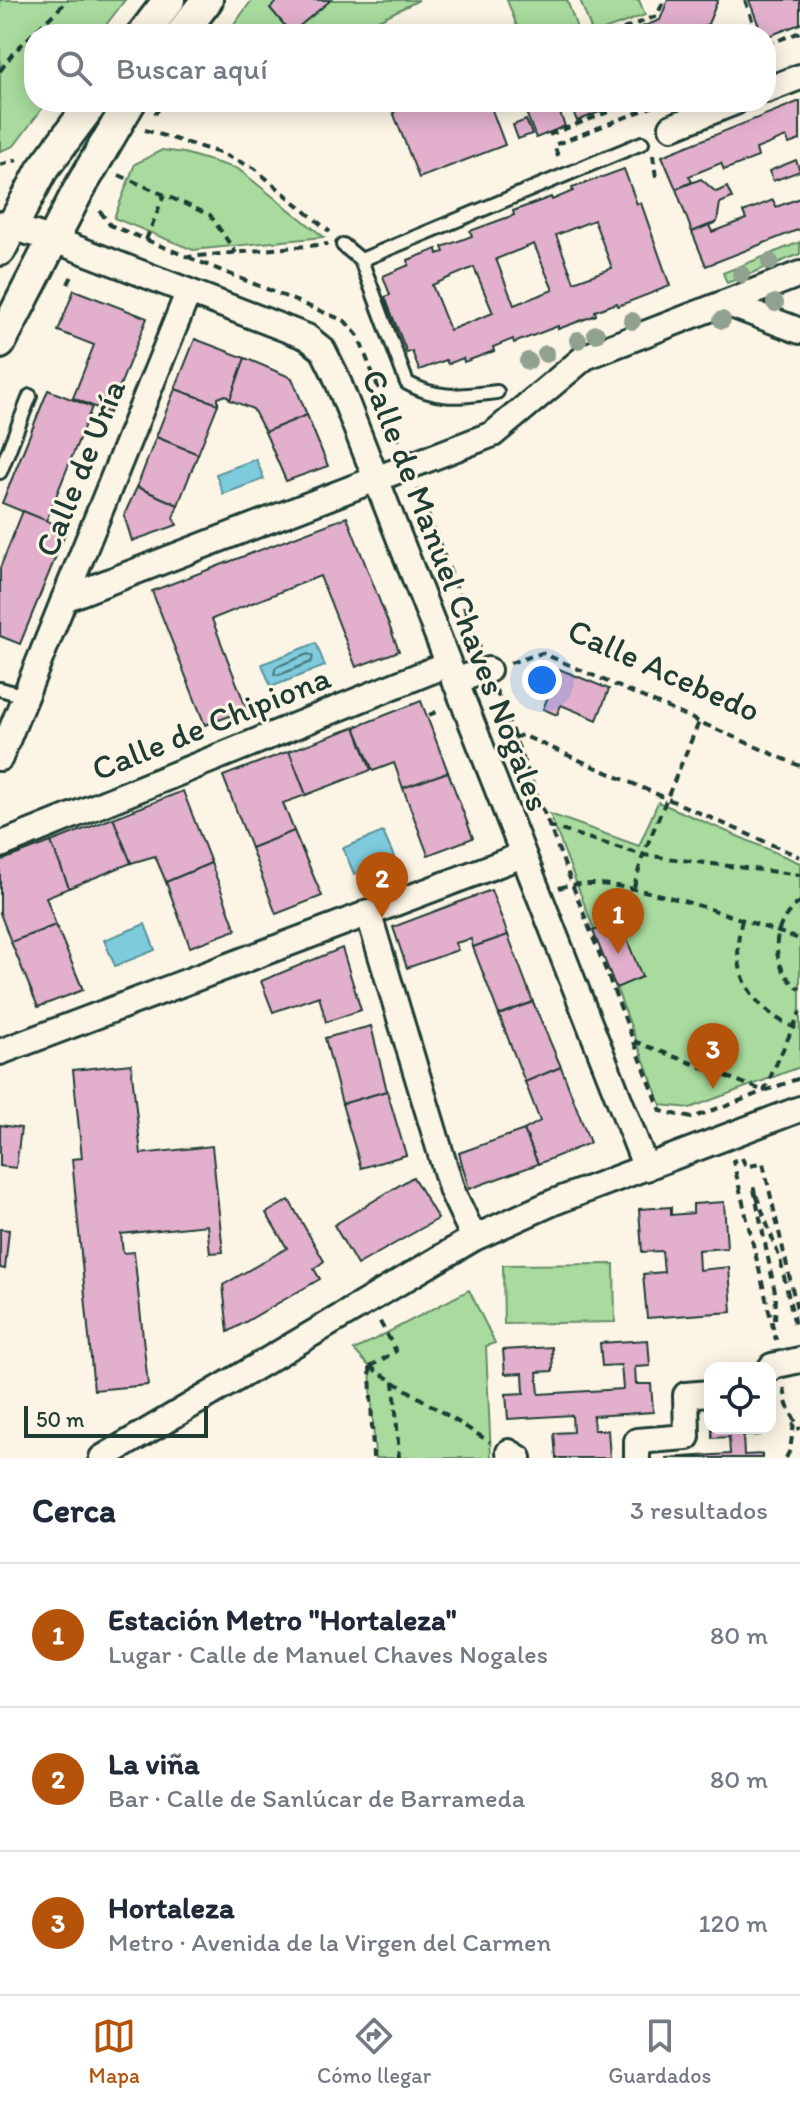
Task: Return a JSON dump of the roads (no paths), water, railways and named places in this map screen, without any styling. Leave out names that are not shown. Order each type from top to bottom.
[{"type":"street","points":[[151,24],[169,0]]},
{"type":"street","points":[[189,24],[207,0]]},
{"type":"street","points":[[776,86],[800,77]]},
{"type":"street","points":[[4,233],[42,170],[86,112]]},
{"type":"street","points":[[0,343],[52,239],[124,112]]},
{"type":"street","points":[[668,138],[716,112]]},
{"type":"street","name":"Calle de Manuel Chaves Nogales","points":[[4,233],[52,239],[307,337],[323,350],[646,1168]]},
{"type":"street","points":[[64,599],[493,434],[585,357],[800,274]]},
{"type":"street","name":"Calle de Uría","points":[[0,758],[188,293]]},
{"type":"street","points":[[726,303],[800,331]]},
{"type":"street","points":[[451,672],[488,670]]},
{"type":"street","name":"Calle de Chipiona","points":[[0,845],[451,672]]},
{"type":"street","points":[[0,1052],[523,855]]},
{"type":"street","points":[[368,912],[452,1191],[474,1238]]},
{"type":"street","points":[[102,1458],[474,1238],[554,1202],[800,1109]]},
{"type":"street","points":[[776,1365],[800,1360]]},
{"type":"street","points":[[637,1458],[637,1441],[687,1437],[686,1395],[704,1394]]},
{"type":"lane","points":[[361,260],[642,143]]},
{"type":"lane","points":[[343,245],[361,260],[407,383],[424,392],[447,398],[497,392]]},
{"type":"lane","points":[[0,472],[30,396]]},
{"type":"lane","points":[[0,689],[25,696]]},
{"type":"water","points":[[256,459],[264,479],[223,494],[216,474]]},
{"type":"water","points":[[316,643],[325,666],[271,687],[262,664]]},
{"type":"water","points":[[383,832],[394,857],[354,874],[343,848]]},
{"type":"water","points":[[145,924],[155,950],[115,966],[104,940]]},
{"type":"place","name":"La viña","points":[[382,918]]},
{"type":"place","name":"Estación Metro \"Hortaleza\"","points":[[618,954]]},
{"type":"place","name":"Hortaleza","points":[[713,1089]]}]
